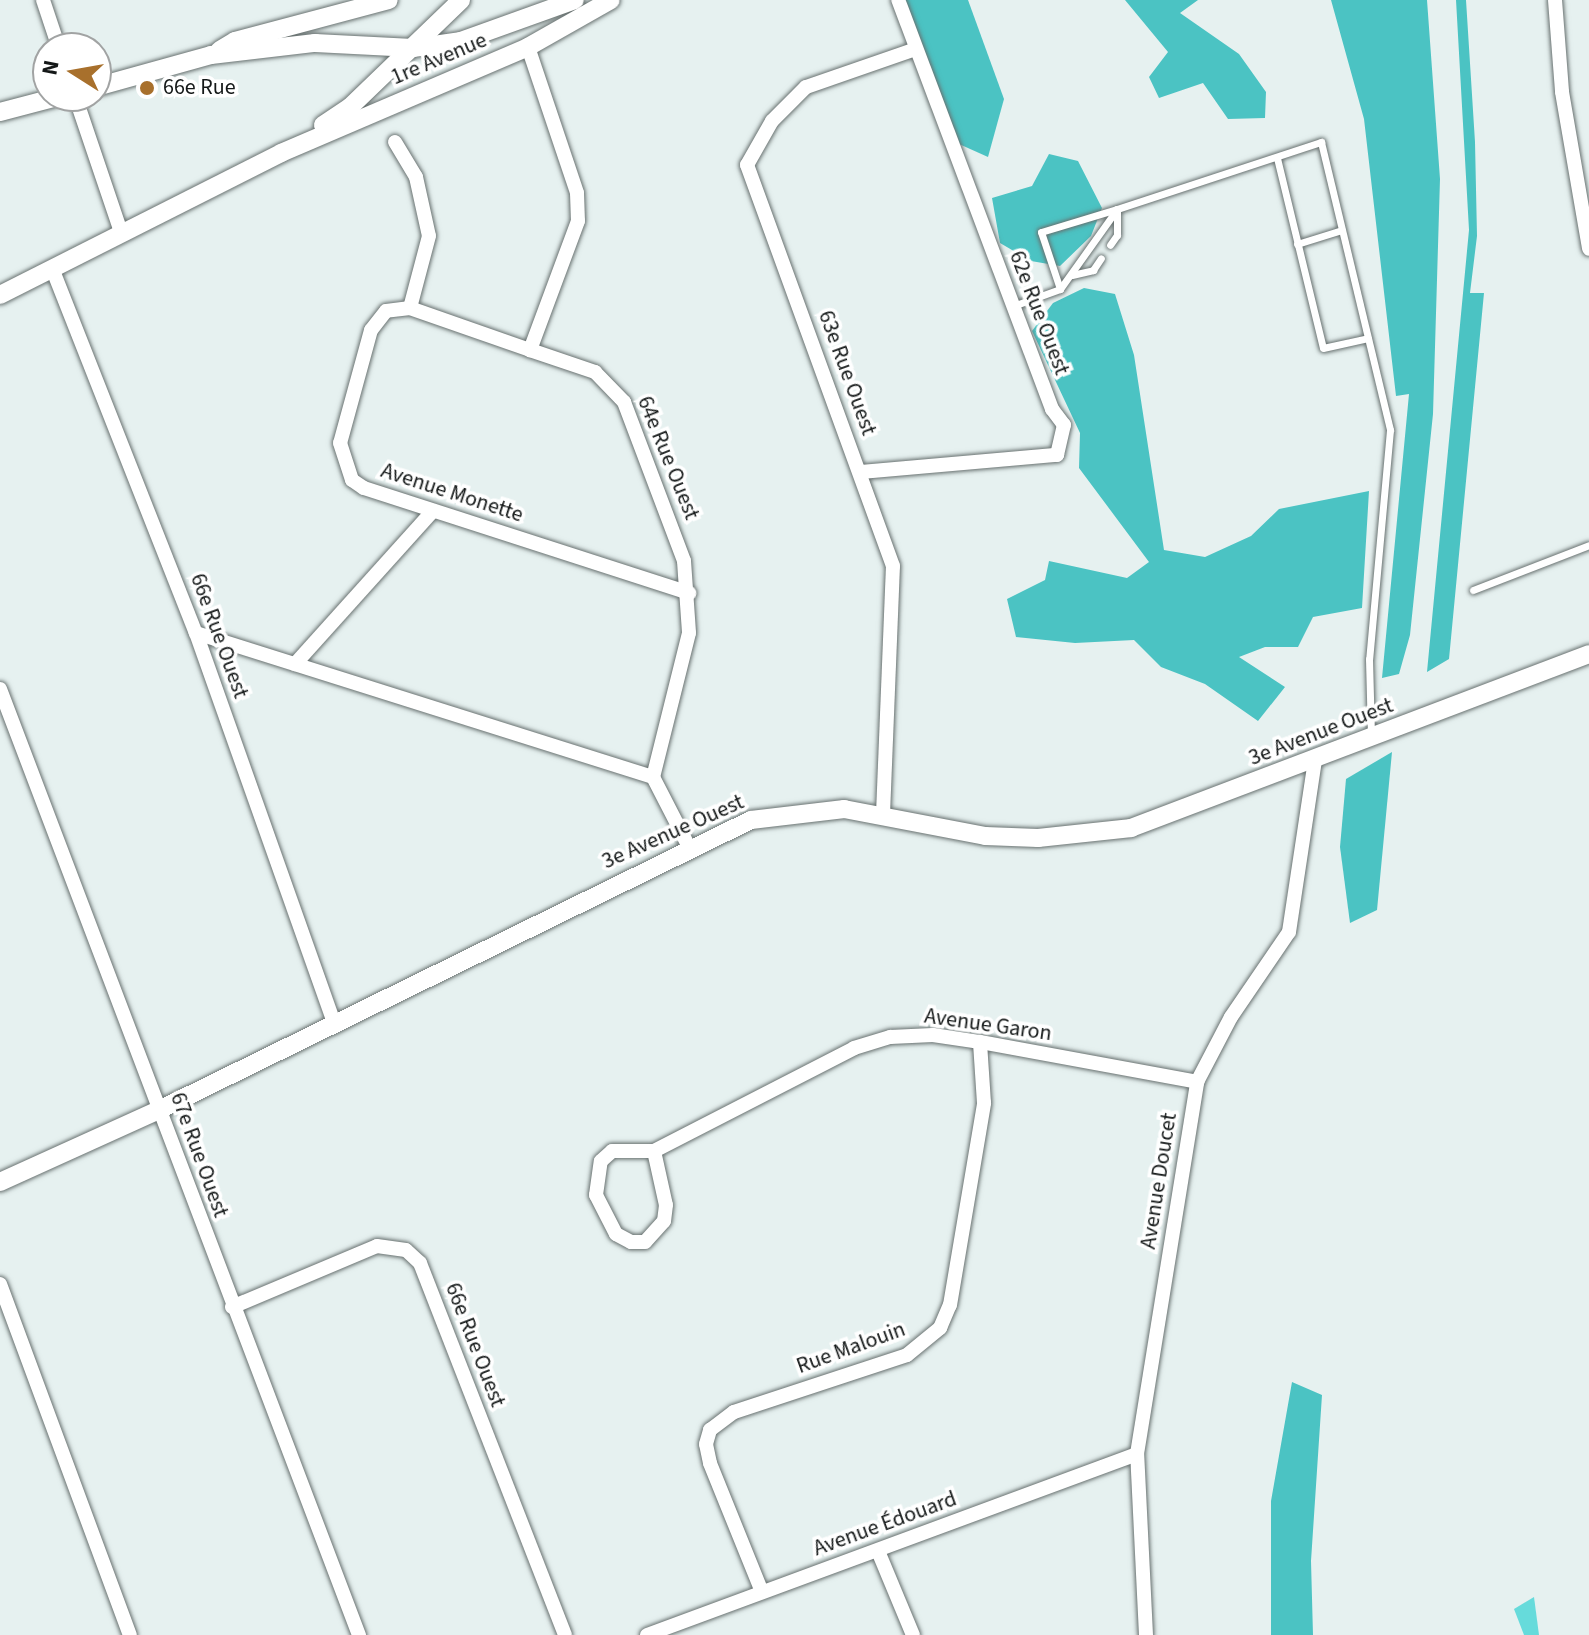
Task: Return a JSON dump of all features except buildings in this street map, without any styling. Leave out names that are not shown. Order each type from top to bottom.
[{"type":"street","points":[[43,0],[54,32]]},
{"type":"street","points":[[211,55],[235,41],[389,0]]},
{"type":"street","name":"1re Avenue","points":[[281,153],[350,107],[461,0]]},
{"type":"street","points":[[112,83],[211,55],[315,43],[413,48],[461,41],[575,0]]},
{"type":"street","name":"1re Avenue","points":[[0,295],[281,153],[528,47],[611,0]]},
{"type":"street","name":"62e Rue Ouest","points":[[861,472],[1057,455],[1064,425],[1052,409],[898,0]]},
{"type":"street","points":[[1555,0],[1562,92],[1589,249]]},
{"type":"street","points":[[395,142],[416,177],[429,236],[410,308],[530,350],[578,221],[577,193],[528,47]]},
{"type":"street","name":"63e Rue Ouest","points":[[883,814],[893,566],[747,165],[772,121],[806,87],[916,49]]},
{"type":"street","points":[[0,112],[32,104]]},
{"type":"street","points":[[80,112],[121,232]]},
{"type":"street","name":"66e Rue Ouest","points":[[52,268],[196,633],[334,1022]]},
{"type":"street","name":"Avenue Monette","points":[[410,308],[386,311],[371,330],[340,443],[341,457],[352,480],[364,488],[690,593]]},
{"type":"street","name":"64e Rue Ouest","points":[[530,350],[595,372],[624,402],[684,561],[690,593],[689,633],[653,777]]},
{"type":"street","points":[[295,664],[433,511]]},
{"type":"street","points":[[196,633],[653,777],[689,847]]},
{"type":"street","name":"3e Avenue Ouest","points":[[0,1182],[159,1110],[689,847],[751,820],[806,810],[883,814],[985,836],[1086,836],[1168,816],[1589,654]]},
{"type":"street","name":"67e Rue Ouest","points":[[0,689],[359,1635]]},
{"type":"street","name":"Avenue Doucet","points":[[1146,1635],[1137,1454],[1197,1082],[1231,1017],[1289,932],[1315,761]]},
{"type":"street","name":"Avenue Garon","points":[[654,1151],[666,1205],[664,1221],[645,1242],[631,1242],[616,1234],[604,1215],[596,1177],[601,1161],[612,1151],[654,1151],[854,1048],[890,1037],[933,1035],[1197,1082]]},
{"type":"street","name":"Rue Malouin","points":[[762,1592],[710,1463],[710,1430],[734,1412],[907,1355],[940,1328],[950,1305],[984,1103],[980,1042]]},
{"type":"street","name":"66e Rue Ouest","points":[[232,1307],[377,1246],[406,1250],[420,1263],[565,1635]]},
{"type":"street","points":[[0,1284],[130,1635]]},
{"type":"street","name":"Avenue Édouard","points":[[647,1635],[1137,1454]]},
{"type":"street","points":[[878,1551],[913,1635]]},
{"type":"lane","points":[[1060,289],[1041,232],[1321,142],[1390,430],[1369,659],[1371,739]]},
{"type":"lane","points":[[1277,158],[1323,348],[1368,338]]},
{"type":"lane","points":[[1013,306],[1060,289],[1117,209]]},
{"type":"lane","points":[[1110,245],[1117,235],[1117,209]]},
{"type":"lane","points":[[1297,244],[1342,230]]},
{"type":"lane","points":[[1072,275],[1093,270],[1101,258]]},
{"type":"lane","points":[[1473,590],[1589,545]]},
{"type":"shaded area","points":[[899,0],[968,0],[1004,99],[988,157],[959,144]]},
{"type":"shaded area","points":[[1125,0],[1198,0],[1180,13],[1239,54],[1266,92],[1265,118],[1228,119],[1203,83],[1159,98],[1149,77],[1168,52]]},
{"type":"shaded area","points":[[1331,0],[1427,0],[1440,179],[1433,414],[1410,635],[1399,674],[1382,678],[1409,394],[1396,396],[1364,119]]},
{"type":"shaded area","points":[[1456,0],[1466,0],[1475,142],[1477,236],[1470,293],[1484,293],[1449,659],[1427,672],[1469,230]]},
{"type":"shaded area","points":[[1049,154],[1078,161],[1102,208],[1091,236],[1060,266],[1031,261],[1000,243],[992,198],[1032,186]]},
{"type":"shaded area","points":[[1084,288],[1115,294],[1134,355],[1164,550],[1205,557],[1251,536],[1279,509],[1369,491],[1362,608],[1313,617],[1298,647],[1265,647],[1239,657],[1285,687],[1258,721],[1205,684],[1161,667],[1134,640],[1075,643],[1016,637],[1007,599],[1045,580],[1049,561],[1127,578],[1149,562],[1079,468],[1080,433],[1032,331],[1053,303]]},
{"type":"shaded area","points":[[1392,752],[1377,910],[1350,923],[1340,847],[1346,779]]},
{"type":"shaded area","points":[[1292,1382],[1322,1395],[1311,1561],[1313,1635],[1271,1635],[1271,1501]]},
{"type":"shaded area","points":[[1534,1597],[1539,1635],[1524,1635],[1514,1609]]},
{"type":"place","name":"66e Rue","points":[[147,88]]}]
